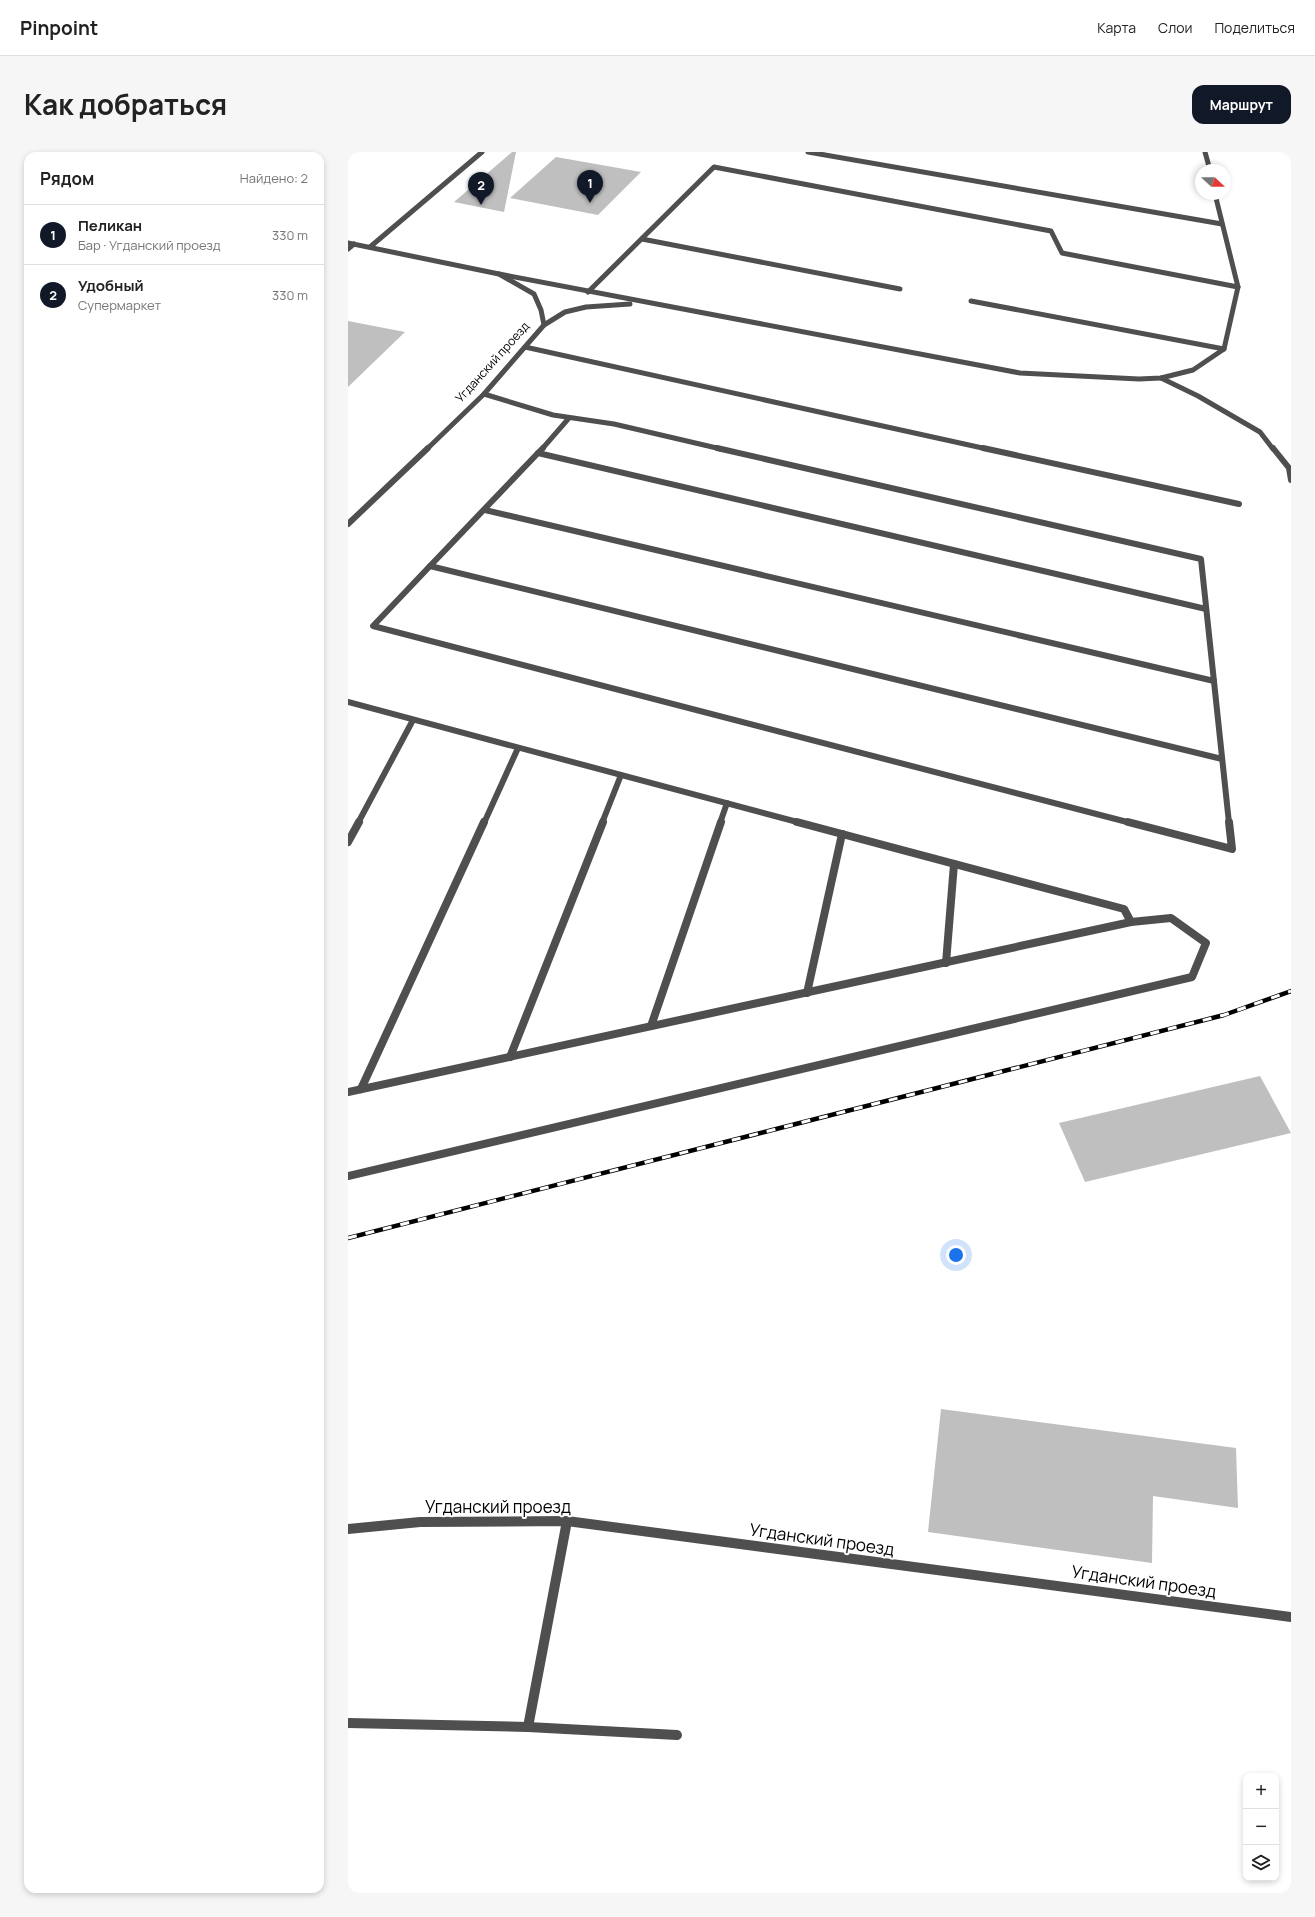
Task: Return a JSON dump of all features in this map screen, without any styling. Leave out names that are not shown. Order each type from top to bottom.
[{"type":"street","points":[[370,247],[482,152]]},
{"type":"street","points":[[808,152],[1222,224]]},
{"type":"street","points":[[1205,152],[1208,164]]},
{"type":"street","points":[[588,292],[714,167],[1050,231],[1062,254],[1238,287]]},
{"type":"street","points":[[499,274],[660,306],[1020,373],[1139,379],[1161,378],[1193,370],[1224,349],[1238,287],[1216,200]]},
{"type":"street","points":[[642,239],[900,289]]},
{"type":"street","name":"Угданский проезд","points":[[348,243],[499,274],[534,294],[541,310],[544,325],[484,394],[348,524]]},
{"type":"street","points":[[348,249],[354,244]]},
{"type":"street","points":[[972,301],[1224,349]]},
{"type":"street","points":[[544,325],[565,312],[586,307],[616,304],[660,306]]},
{"type":"street","points":[[525,347],[1239,504]]},
{"type":"street","points":[[1161,378],[1198,396],[1260,432],[1289,468],[1291,480]]},
{"type":"street","points":[[484,394],[553,415],[621,426],[1201,559],[1232,849],[373,626],[485,510],[569,418]]},
{"type":"street","points":[[538,453],[1206,609]]},
{"type":"street","points":[[485,510],[1214,682]]},
{"type":"street","points":[[430,566],[1222,759]]},
{"type":"street","points":[[348,702],[1124,909],[1131,922]]},
{"type":"street","points":[[348,842],[413,720]]},
{"type":"street","points":[[361,1089],[518,748]]},
{"type":"street","points":[[510,1057],[621,775]]},
{"type":"street","points":[[651,1026],[727,803]]},
{"type":"street","points":[[807,993],[842,834]]},
{"type":"street","points":[[946,963],[954,864]]},
{"type":"street","points":[[348,1092],[1131,922],[1170,918],[1206,943],[1192,977],[348,1176]]},
{"type":"street","points":[[528,1727],[567,1521]]},
{"type":"street","name":"Угданский проезд","points":[[348,1529],[420,1522],[567,1521],[1291,1617]]},
{"type":"street","points":[[348,1723],[528,1727],[677,1735]]},
{"type":"building","points":[[512,152],[516,152],[504,212],[454,202]]},
{"type":"building","points":[[556,157],[641,172],[598,215],[510,198]]},
{"type":"building","points":[[348,321],[405,332],[348,387]]},
{"type":"building","points":[[1260,1076],[1291,1133],[1085,1182],[1059,1123]]},
{"type":"building","points":[[941,1409],[1236,1448],[1238,1508],[1153,1496],[1152,1563],[928,1532]]},
{"type":"railway","points":[[348,1238],[1224,1015],[1291,991]]},
{"type":"place","name":"Пеликан","points":[[590,203]]},
{"type":"place","name":"Удобный","points":[[481,205]]}]
